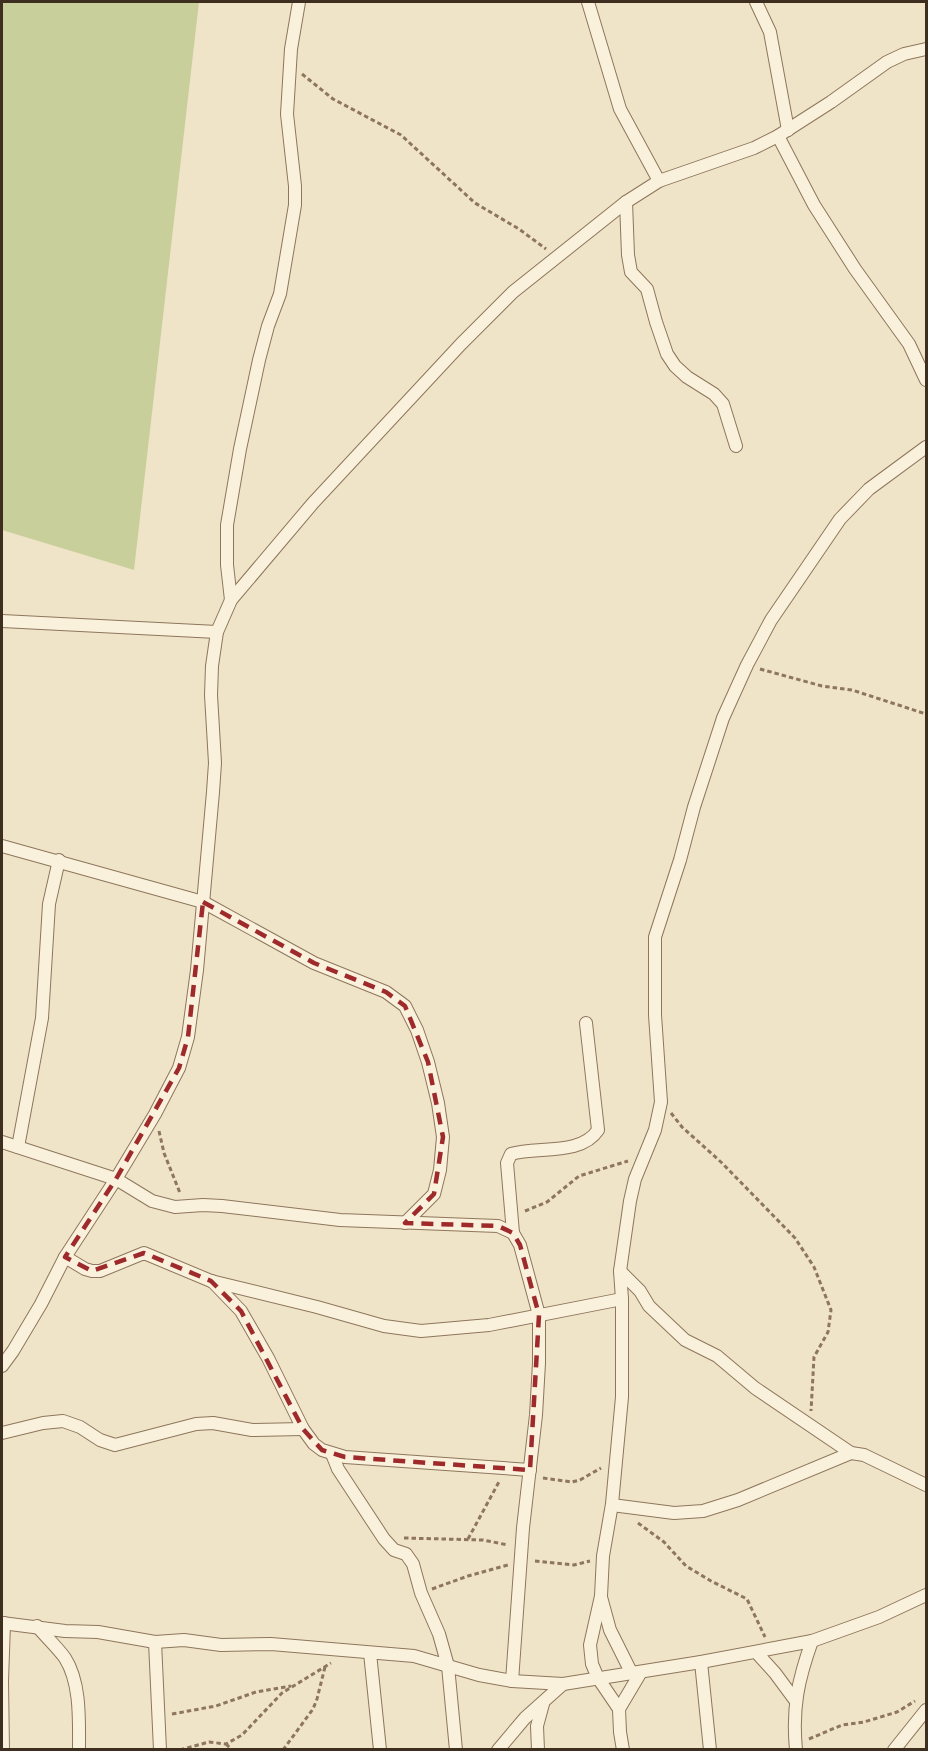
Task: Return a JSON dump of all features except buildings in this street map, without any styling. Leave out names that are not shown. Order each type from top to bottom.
[{"type":"street","points":[[231,600],[227,565],[227,525],[259,360],[280,294],[295,204],[287,114],[290,63],[299,2]]},
{"type":"street","points":[[588,2],[620,109],[660,181]]},
{"type":"street","points":[[756,2],[770,32],[783,133],[814,205],[855,269],[909,344],[927,380]]},
{"type":"street","points":[[2,1366],[14,1351],[65,1257],[155,1114],[179,1068],[188,1037],[197,970],[215,763],[211,695],[212,666],[217,633],[231,600],[313,503],[402,405],[513,292],[626,202],[660,181],[754,148],[783,133],[831,102],[887,62],[904,54],[927,49]]},
{"type":"street","points":[[626,202],[631,272],[647,289],[656,322],[675,366],[687,377],[719,398],[736,446]]},
{"type":"street","points":[[619,1709],[598,1678],[592,1664],[590,1645],[601,1596],[603,1556],[614,1505],[622,1397],[620,1271],[635,1179],[655,1130],[661,1102],[655,1015],[655,937],[680,860],[693,807],[723,718],[771,620],[840,519],[869,489],[927,447]]},
{"type":"street","points":[[2,621],[217,633]]},
{"type":"street","points":[[2,846],[59,860],[203,902],[314,963],[386,992],[405,1006],[417,1030],[428,1062],[443,1137],[440,1170],[434,1194],[405,1223]]},
{"type":"street","points":[[18,1147],[42,1018],[49,904],[59,860]]},
{"type":"street","points":[[512,1681],[521,1556],[539,1374],[539,1315],[520,1245],[513,1233],[507,1163],[511,1154],[521,1150],[563,1147],[584,1142],[594,1136],[598,1130],[586,1023]]},
{"type":"street","points":[[2,1142],[116,1179],[152,1202],[175,1207],[222,1206],[340,1221],[498,1226],[513,1233]]},
{"type":"street","points":[[65,1257],[92,1271],[100,1271],[144,1253],[152,1255],[163,1263],[212,1281],[317,1307],[374,1324],[412,1330],[489,1325],[622,1299]]},
{"type":"street","points":[[620,1271],[640,1292],[649,1306],[686,1340],[717,1356],[755,1388],[851,1453],[864,1455],[927,1485]]},
{"type":"street","points":[[212,1281],[241,1311],[268,1358],[303,1429],[314,1444],[332,1454],[345,1457],[507,1468],[529,1473]]},
{"type":"street","points":[[2,1433],[63,1421],[115,1445],[196,1424],[213,1423],[252,1430],[303,1429]]},
{"type":"street","points":[[614,1505],[674,1513],[703,1511],[738,1500],[851,1453]]},
{"type":"street","points":[[332,1454],[338,1469],[384,1539],[394,1550],[410,1558],[439,1634],[448,1666],[456,1749]]},
{"type":"street","points":[[2,1748],[3,1623],[65,1631],[98,1632],[155,1641],[184,1640],[221,1645],[271,1644],[414,1656],[479,1676],[512,1681],[563,1684],[701,1662],[812,1641],[879,1617],[927,1595]]},
{"type":"street","points":[[601,1596],[614,1639],[636,1673]]},
{"type":"street","points":[[37,1626],[66,1659],[74,1682],[79,1710],[79,1749]]},
{"type":"street","points":[[155,1641],[160,1749]]},
{"type":"street","points":[[796,1747],[795,1700],[812,1641]]},
{"type":"street","points":[[756,1652],[795,1700]]},
{"type":"street","points":[[370,1653],[380,1749]]},
{"type":"street","points":[[701,1662],[710,1749]]},
{"type":"street","points":[[623,1749],[619,1709],[636,1673]]},
{"type":"street","points":[[498,1749],[525,1718],[563,1684]]},
{"type":"street","points":[[538,1749],[538,1715],[545,1699]]},
{"type":"street","points":[[894,1749],[927,1710]]},
{"type":"path","points":[[290,63],[333,99],[401,135],[475,203],[519,229],[557,258]]},
{"type":"path","points":[[747,665],[822,686],[852,690],[927,714]]},
{"type":"path","points":[[661,1102],[682,1127],[722,1163],[795,1238],[814,1267],[831,1310],[828,1332],[814,1357],[811,1387],[812,1425]]},
{"type":"path","points":[[155,1114],[164,1153],[185,1206]]},
{"type":"path","points":[[511,1213],[526,1211],[547,1202],[579,1176],[625,1163],[645,1153]]},
{"type":"path","points":[[529,1473],[572,1482],[580,1480],[616,1459]]},
{"type":"path","points":[[468,1539],[507,1468]]},
{"type":"path","points":[[614,1505],[664,1542],[686,1566],[747,1599],[770,1650]]},
{"type":"path","points":[[384,1539],[434,1537],[483,1540],[521,1556],[574,1565],[603,1556]]},
{"type":"path","points":[[422,1593],[521,1556]]},
{"type":"path","points":[[226,1744],[242,1735],[293,1685],[325,1667],[346,1650]]},
{"type":"path","points":[[283,1749],[313,1709],[318,1699],[325,1667]]},
{"type":"path","points":[[159,1716],[216,1706],[255,1692],[293,1685]]},
{"type":"path","points":[[796,1747],[842,1725],[864,1722],[897,1712],[921,1697]]},
{"type":"path","points":[[180,1749],[209,1742],[226,1744],[232,1749]]},
{"type":"highlighted area","points":[[203,902],[314,963],[386,992],[405,1006],[428,1062],[443,1137],[434,1194],[405,1223],[498,1226],[513,1233],[520,1245],[539,1315],[530,1470],[345,1457],[322,1450],[303,1429],[241,1311],[211,1281],[144,1253],[92,1271],[65,1257],[116,1179],[179,1068],[188,1037]]},
{"type":"green space","points":[[2,2],[199,2],[134,570],[2,530]]}]
